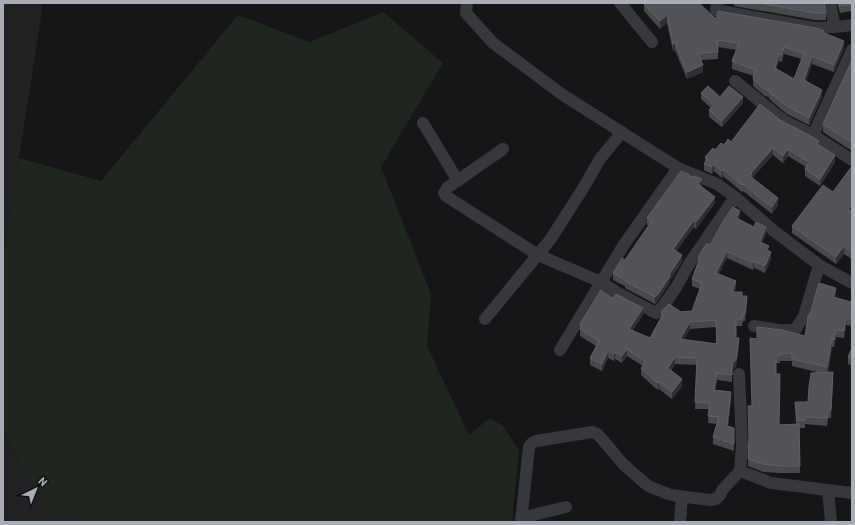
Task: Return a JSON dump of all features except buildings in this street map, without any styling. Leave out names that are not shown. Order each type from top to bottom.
[{"type":"street","points":[[467,3],[466,13],[493,44],[563,95],[678,168],[717,184],[735,197],[774,231],[819,265],[852,283]]},
{"type":"street","points":[[620,3],[652,42]]},
{"type":"street","points":[[717,3],[716,10],[814,28],[852,25]]},
{"type":"street","points":[[830,3],[835,27]]},
{"type":"street","points":[[812,135],[852,50]]},
{"type":"street","points":[[735,81],[783,120],[812,135],[852,160]]},
{"type":"street","points":[[423,123],[458,181]]},
{"type":"street","points":[[485,319],[550,240],[600,159],[622,132]]},
{"type":"street","points":[[503,149],[448,188],[444,192],[446,196],[538,255],[601,282],[618,293],[656,313],[664,305],[677,286],[689,264],[735,197]]},
{"type":"street","points":[[560,350],[623,246],[678,168]]},
{"type":"street","points":[[754,326],[779,330],[795,330],[804,316],[819,265]]},
{"type":"street","points":[[566,507],[521,520],[529,447],[536,441],[592,432],[597,434],[623,464],[648,486],[671,495],[710,500],[716,499],[740,471],[742,445],[739,374]]},
{"type":"street","points":[[740,471],[771,483],[852,493]]},
{"type":"street","points":[[828,490],[831,522]]},
{"type":"street","points":[[680,522],[682,496]]},
{"type":"shaded area","points":[[3,3],[42,3],[42,11],[3,257]]},
{"type":"shaded area","points":[[383,12],[443,63],[381,167],[431,294],[427,346],[469,435],[490,418],[503,426],[519,450],[512,522],[73,522],[46,510],[5,435],[3,428],[3,257],[19,158],[101,181],[238,15],[310,42]]},
{"type":"shaded area","points":[[3,428],[5,436],[46,510],[73,522],[3,522]]}]
